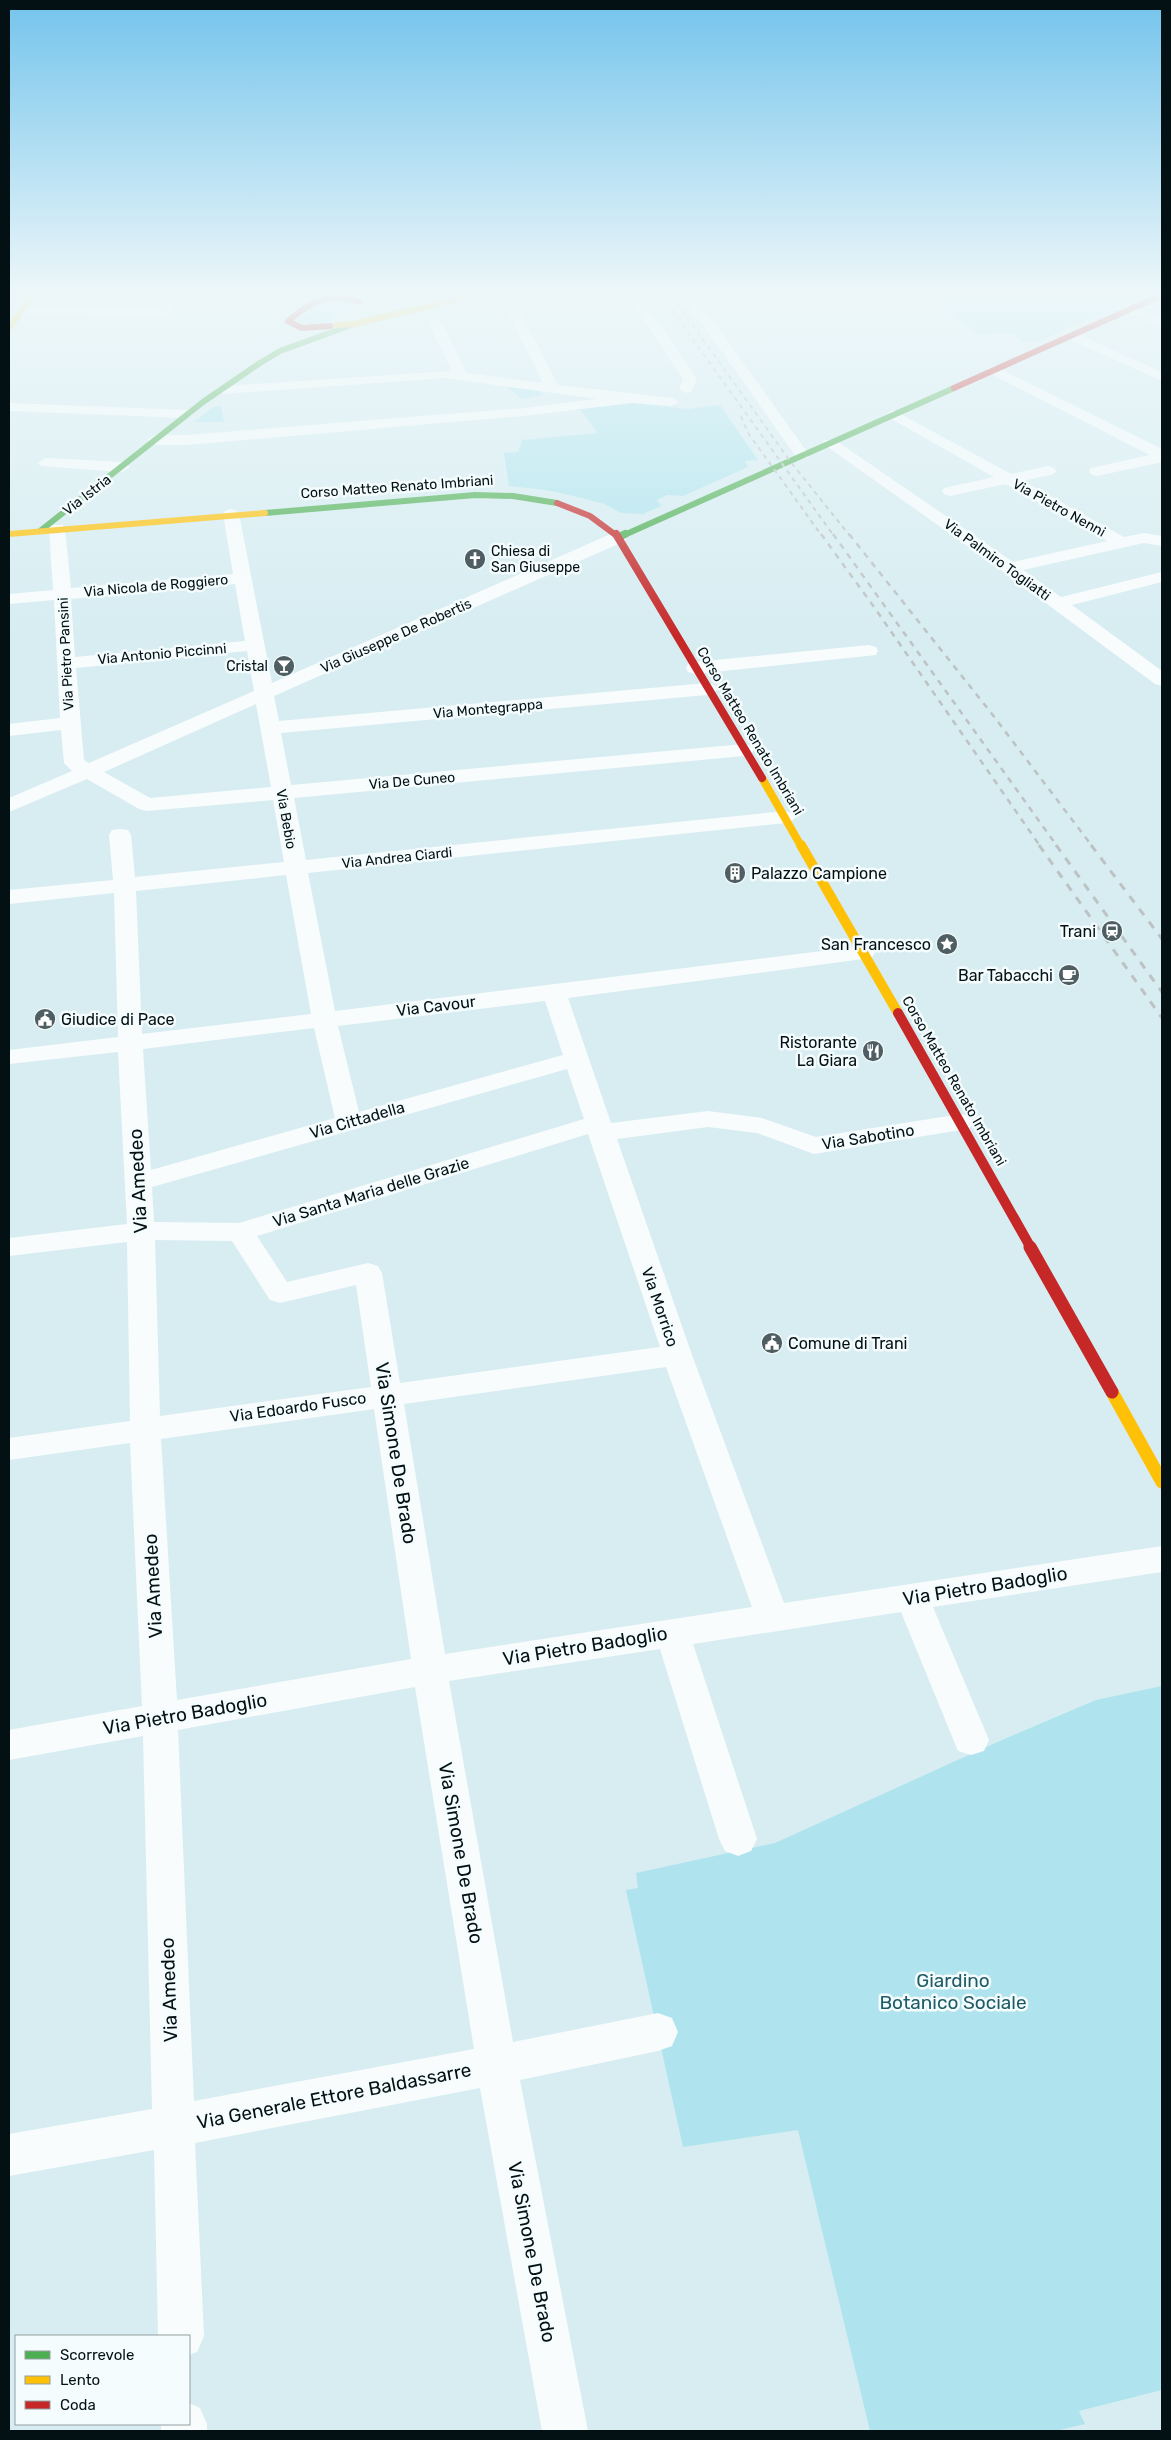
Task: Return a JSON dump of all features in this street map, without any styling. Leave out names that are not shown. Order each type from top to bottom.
[{"type":"street","points":[[56,409],[187,414]]},
{"type":"street","name":"Via Istria","points":[[49,530],[154,440],[194,409]]},
{"type":"street","points":[[154,440],[187,440],[545,409]]},
{"type":"street","points":[[769,409],[802,455]]},
{"type":"street","name":"Via Giuseppe De Robertis","points":[[9,806],[263,696],[905,409]]},
{"type":"street","points":[[1070,409],[1162,456]]},
{"type":"street","name":"Via Pietro Nenni","points":[[893,414],[1120,542]]},
{"type":"street","name":"Via Palmiro Togliatti","points":[[830,443],[1009,568],[1162,680]]},
{"type":"street","points":[[1097,472],[1162,456]]},
{"type":"street","points":[[46,462],[122,468]]},
{"type":"street","points":[[950,491],[1048,471]]},
{"type":"street","name":"Corso Matteo Renato Imbriani","points":[[9,534],[450,496],[495,495],[522,497],[575,509],[610,527],[619,537],[707,689],[785,817],[961,1122],[1162,1482]]},
{"type":"street","name":"Via Bebio","points":[[231,514],[324,1019],[349,1122]]},
{"type":"street","name":"Via Pietro Pansini","points":[[49,530],[64,594],[70,723],[74,763],[88,771]]},
{"type":"street","points":[[1009,568],[1120,542],[1144,538],[1162,541]]},
{"type":"street","points":[[1058,603],[1162,577]]},
{"type":"street","name":"Via Nicola de Roggiero","points":[[9,598],[243,578]]},
{"type":"street","name":"Via Antonio Piccinni","points":[[67,663],[256,645]]},
{"type":"street","points":[[695,668],[869,651]]},
{"type":"street","name":"Via Montegrappa","points":[[269,728],[707,689]]},
{"type":"street","points":[[9,730],[70,723]]},
{"type":"street","name":"Via De Cuneo","points":[[88,771],[146,805],[744,750]]},
{"type":"street","name":"Via Andrea Ciardi","points":[[9,897],[785,817]]},
{"type":"street","name":"Via Amedeo","points":[[120,835],[125,885],[130,1042],[141,1231],[145,1428],[160,1719],[181,2335]]},
{"type":"street","name":"Via Cavour","points":[[9,1057],[554,993],[863,954]]},
{"type":"street","name":"Via Morrico","points":[[554,993],[598,1128],[677,1355],[773,1618]]},
{"type":"street","name":"Via Cittadella","points":[[139,1182],[576,1059]]},
{"type":"street","name":"Via Sabotino","points":[[598,1128],[708,1119],[762,1126],[814,1146],[961,1122]]},
{"type":"street","name":"Via Santa Maria delle Grazie","points":[[9,1247],[141,1231],[240,1232],[598,1128]]},
{"type":"street","name":"Via Simone De Brado","points":[[240,1232],[280,1293],[368,1274],[430,1670],[497,2066],[565,2431]]},
{"type":"street","name":"Via Edoardo Fusco","points":[[9,1449],[145,1428],[677,1355]]},
{"type":"street","name":"Via Pietro Badoglio","points":[[9,1745],[430,1670],[1162,1559]]},
{"type":"street","points":[[912,1597],[971,1740]]},
{"type":"street","points":[[672,1633],[738,1839]]},
{"type":"street","name":"Via Generale Ettore Baldassarre","points":[[9,2155],[497,2066],[658,2032]]},
{"type":"green space","points":[[211,409],[222,409],[224,422],[194,422]]},
{"type":"green space","points":[[580,409],[723,409],[758,460],[745,461],[748,467],[683,496],[667,495],[657,500],[661,506],[643,514],[621,513],[604,504],[546,490],[509,486],[504,453],[518,452],[522,440],[598,433]]},
{"type":"green space","name":"Giardino Botanico Sociale","points":[[1162,1686],[1162,2390],[1079,2411],[1085,2424],[1055,2431],[870,2431],[798,2130],[683,2147],[626,1890],[638,1888],[636,1873],[775,1843],[995,1743],[1096,1700]]},
{"type":"railway","points":[[743,409],[834,536]]},
{"type":"railway","points":[[753,409],[790,461],[850,536]]},
{"type":"railway","points":[[741,416],[748,433],[822,536]]},
{"type":"railway","points":[[821,534],[1040,846]]},
{"type":"railway","points":[[833,534],[1057,846]]},
{"type":"railway","points":[[849,534],[992,714],[1092,846]]},
{"type":"railway","points":[[1039,845],[1162,1018]]},
{"type":"railway","points":[[1056,845],[1162,992]]},
{"type":"railway","points":[[1091,845],[1162,939]]},
{"type":"traffic: fast","points":[[40,531],[194,409]]},
{"type":"traffic: fast","points":[[619,537],[907,409]]},
{"type":"traffic: fast","points":[[265,513],[475,495],[513,496],[557,503]]},
{"type":"traffic: slow","points":[[9,534],[265,513]]},
{"type":"traffic: slow","points":[[762,778],[898,1013]]},
{"type":"traffic: slow","points":[[1112,1392],[1162,1482]]},
{"type":"traffic: jam","points":[[557,503],[590,516],[619,537],[762,778]]},
{"type":"traffic: jam","points":[[898,1013],[1112,1392]]},
{"type":"place","name":"Chiesa di San Giuseppe","points":[[475,559]]},
{"type":"place","name":"Cristal","points":[[284,666]]},
{"type":"place","name":"Palazzo Campione","points":[[735,873]]},
{"type":"place","name":"Trani","points":[[1112,931]]},
{"type":"place","name":"San Francesco","points":[[947,944]]},
{"type":"place","name":"Bar Tabacchi","points":[[1069,975]]},
{"type":"place","name":"Giudice di Pace","points":[[45,1019]]},
{"type":"place","name":"Ristorante La Giara","points":[[873,1051]]},
{"type":"place","name":"Comune di Trani","points":[[772,1343]]}]
